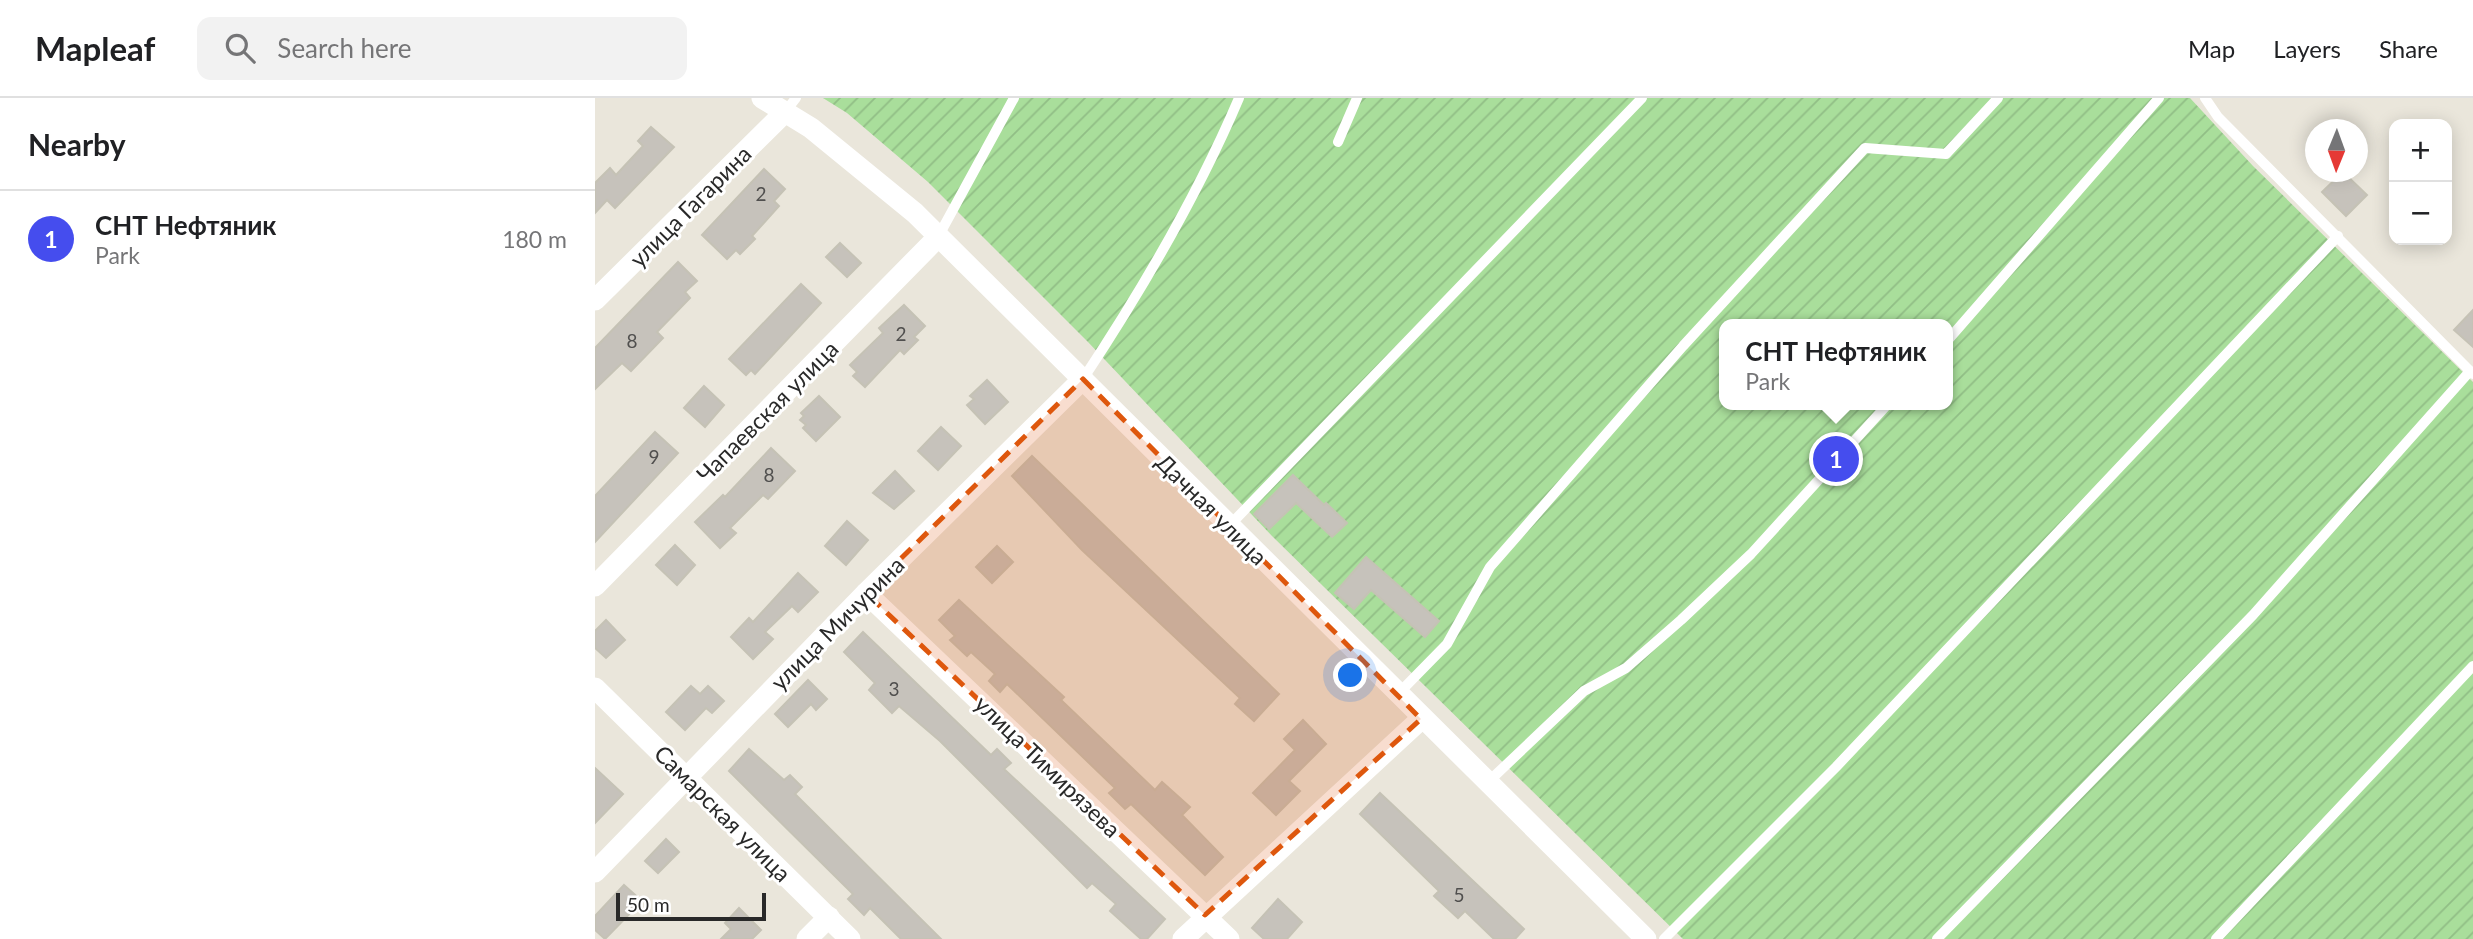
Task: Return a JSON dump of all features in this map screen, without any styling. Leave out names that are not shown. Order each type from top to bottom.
[{"type":"street","name":"Дачная улица","points":[[762,98],[791,105],[811,128],[868,174],[938,237],[1486,784],[1646,939]]},
{"type":"street","name":"улица Гагарина","points":[[595,300],[791,105]]},
{"type":"street","name":"Чапаевская улица","points":[[595,586],[938,237]]},
{"type":"street","name":"улица Мичурина","points":[[595,872],[866,593],[1083,379]]},
{"type":"street","name":"улица Тимирязева","points":[[866,593],[1229,939]]},
{"type":"street","name":"Самарская улица","points":[[595,688],[687,775],[850,939]]},
{"type":"street","points":[[1183,939],[1205,915],[1421,719]]},
{"type":"street","points":[[807,939],[828,917]]},
{"type":"lane","points":[[938,237],[1014,98]]},
{"type":"lane","points":[[1083,379],[1175,230],[1238,98]]},
{"type":"lane","points":[[1338,142],[1357,98]]},
{"type":"lane","points":[[1229,526],[1370,377],[1541,206],[1642,98]]},
{"type":"lane","points":[[1397,695],[1447,644],[1490,567],[1683,346],[1865,148],[1946,154],[1998,98]]},
{"type":"lane","points":[[1953,334],[2159,98]]},
{"type":"lane","points":[[1937,939],[2253,615],[2471,372],[2218,117],[2205,98]]},
{"type":"lane","points":[[1664,939],[1836,767],[2338,236]]},
{"type":"lane","points":[[1486,784],[1584,691],[1626,668],[1681,621],[1751,554],[1883,410]]},
{"type":"lane","points":[[2216,939],[2473,666]]},
{"type":"highlighted area","points":[[1083,379],[1421,719],[1205,915],[866,593]]},
{"type":"green space","points":[[823,98],[2190,98],[2253,166],[2473,382],[2473,939],[1683,939],[1272,536],[1088,342],[928,182],[847,113]]},
{"type":"building","points":[[651,127],[674,147],[615,208],[607,200],[595,213],[595,183],[610,168],[616,175],[643,146],[638,141]]},
{"type":"building","points":[[764,169],[785,189],[774,201],[779,206],[752,236],[755,239],[740,254],[736,250],[727,259],[702,235]]},
{"type":"building","points":[[2332,182],[2353,182],[2367,195],[2346,216],[2322,192]]},
{"type":"building","points":[[840,243],[861,263],[847,277],[826,257]]},
{"type":"building","points":[[678,262],[697,281],[685,292],[690,298],[657,332],[663,338],[631,371],[622,363],[595,389],[595,348]]},
{"type":"building","points":[[801,284],[821,303],[755,374],[751,370],[746,375],[729,359]]},
{"type":"building","points":[[904,305],[925,326],[914,337],[918,340],[904,354],[900,350],[865,387],[853,376],[857,372],[850,365],[883,333],[879,328]]},
{"type":"building","points":[[2473,310],[2473,347],[2454,330]]},
{"type":"building","points":[[987,380],[1008,402],[985,424],[967,405],[974,399],[970,396]]},
{"type":"building","points":[[704,386],[724,405],[705,427],[684,408]]},
{"type":"building","points":[[819,396],[840,417],[816,441],[803,428],[806,425],[800,420],[804,416],[801,413]]},
{"type":"building","points":[[941,427],[961,446],[938,470],[918,451]]},
{"type":"building","points":[[655,432],[678,453],[595,542],[595,496]]},
{"type":"building","points":[[771,448],[795,471],[768,499],[763,495],[730,528],[736,533],[720,548],[695,522],[723,495],[725,497]]},
{"type":"building","points":[[1032,456],[1279,694],[1254,721],[1235,704],[1240,698],[1082,550],[1012,476]]},
{"type":"building","points":[[895,471],[914,491],[894,509],[873,493]]},
{"type":"building","points":[[1293,475],[1347,523],[1332,537],[1296,503],[1269,529],[1254,514]]},
{"type":"building","points":[[847,521],[868,540],[846,565],[825,546]]},
{"type":"building","points":[[675,545],[695,565],[677,585],[656,565]]},
{"type":"building","points":[[997,546],[1013,562],[992,583],[976,567]]},
{"type":"building","points":[[1366,557],[1439,621],[1425,637],[1371,590],[1354,609],[1335,593]]},
{"type":"building","points":[[798,573],[818,592],[798,612],[792,606],[765,632],[773,639],[753,659],[731,637],[749,618],[753,622]]},
{"type":"building","points":[[959,600],[1064,697],[1061,700],[1155,790],[1162,782],[1190,807],[1182,815],[1223,857],[1205,875],[1131,804],[1125,809],[1109,793],[1115,788],[1007,684],[1000,692],[989,681],[995,674],[971,652],[967,656],[950,640],[955,636],[939,620]]},
{"type":"building","points":[[606,620],[625,640],[606,658],[595,648],[595,631]]},
{"type":"building","points":[[863,632],[991,755],[997,749],[1011,763],[1004,769],[1165,919],[1147,939],[1141,939],[1110,911],[1116,904],[1092,883],[1087,888],[940,741],[899,706],[892,713],[869,690],[875,683],[844,652]]},
{"type":"building","points":[[808,680],[827,699],[816,710],[811,704],[788,727],[775,714]]},
{"type":"building","points":[[691,686],[700,694],[708,686],[724,701],[712,713],[706,708],[685,730],[666,712]]},
{"type":"building","points":[[1303,720],[1326,744],[1289,781],[1300,791],[1276,815],[1253,793],[1295,750],[1284,739]]},
{"type":"building","points":[[749,749],[784,780],[790,775],[802,787],[795,794],[941,939],[901,939],[870,908],[864,915],[848,899],[853,894],[729,771]]},
{"type":"building","points":[[595,768],[623,794],[595,823]]},
{"type":"building","points":[[1380,793],[1524,929],[1515,939],[1494,939],[1465,911],[1458,918],[1434,896],[1439,891],[1360,814]]},
{"type":"building","points":[[666,839],[679,852],[658,873],[645,861]]},
{"type":"building","points":[[624,885],[642,901],[605,939],[595,930],[595,916]]},
{"type":"building","points":[[1278,899],[1302,922],[1287,939],[1264,939],[1252,928]]},
{"type":"building","points":[[739,908],[761,930],[752,939],[721,939],[731,929],[725,923]]},
{"type":"place","name":"СНТ Нефтяник","points":[[1836,459]]}]
